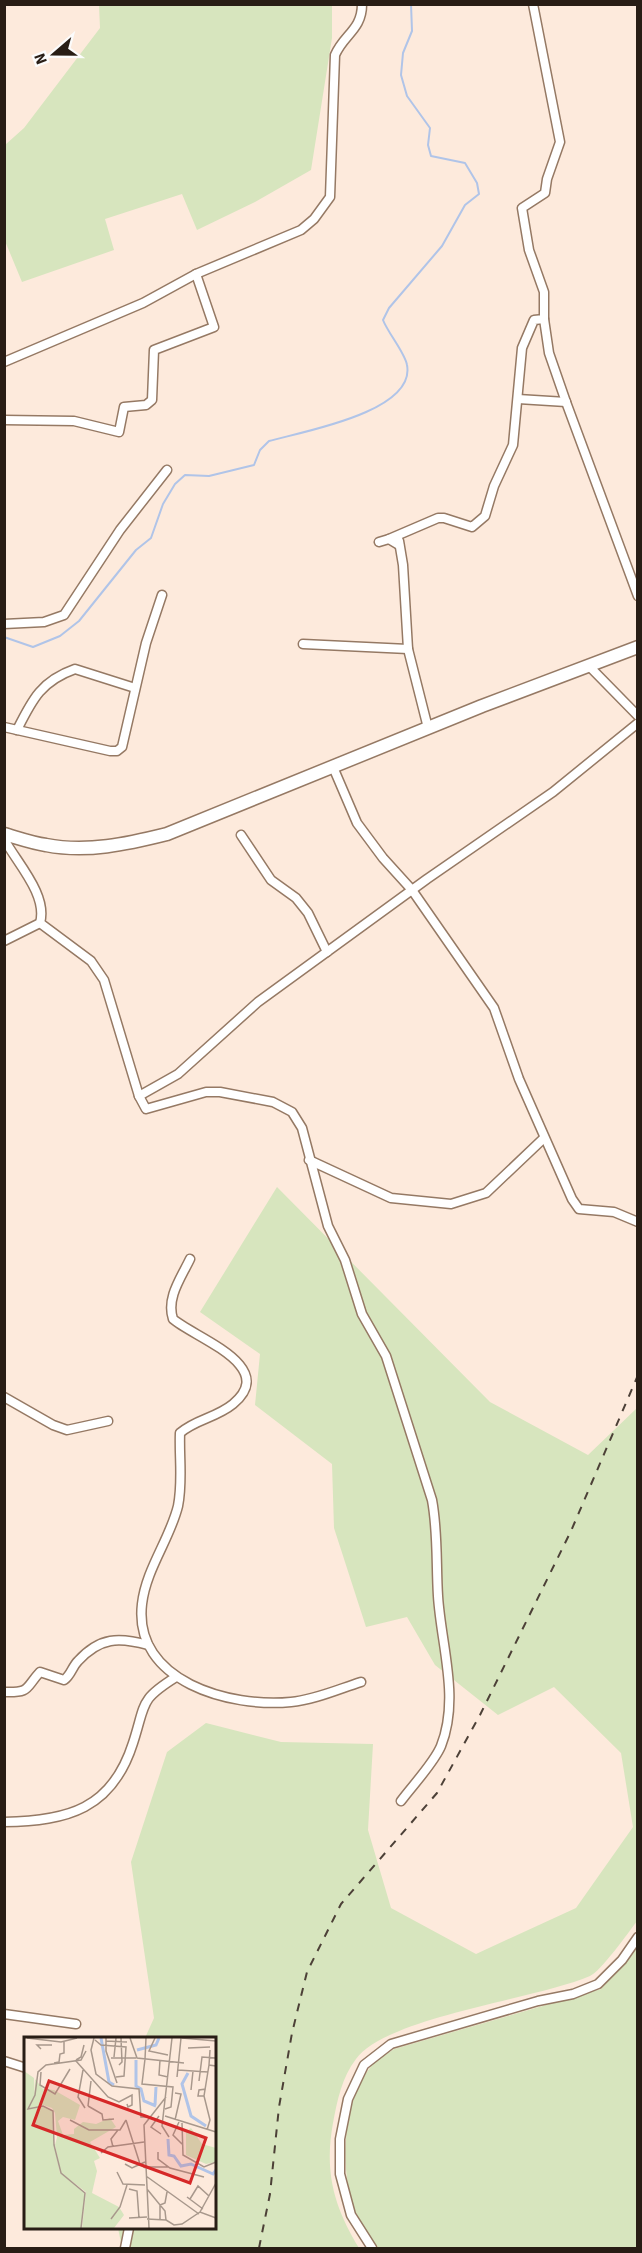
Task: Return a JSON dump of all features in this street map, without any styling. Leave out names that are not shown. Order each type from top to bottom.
[{"type":"street","points":[[4,362],[143,303],[195,274],[301,230],[324,208],[330,197],[334,55],[340,44],[358,26],[362,4]]},
{"type":"street","points":[[533,4],[561,142],[547,179],[545,193],[522,208],[529,250],[544,292],[544,319],[549,353],[638,596]]},
{"type":"street","points":[[4,420],[74,420],[119,432],[124,406],[146,405],[152,400],[154,350],[214,327],[195,274]]},
{"type":"street","points":[[379,542],[438,518],[472,527],[485,516],[494,486],[513,445],[520,367],[527,331],[534,320],[544,319]]},
{"type":"street","points":[[518,399],[566,402]]},
{"type":"street","points":[[4,624],[44,622],[64,615],[120,530],[167,470]]},
{"type":"street","points":[[399,535],[408,649],[428,729]]},
{"type":"street","points":[[389,539],[399,545]]},
{"type":"street","points":[[4,727],[117,751],[122,747],[146,642],[162,595]]},
{"type":"street","points":[[303,644],[408,649]]},
{"type":"street","points":[[4,837],[46,845],[86,848],[128,844],[167,834],[216,816],[333,766],[638,647]]},
{"type":"street","points":[[588,665],[638,716]]},
{"type":"street","points":[[17,730],[34,695],[75,669],[135,688]]},
{"type":"street","points":[[139,1096],[178,1074],[258,1002],[552,792],[638,723]]},
{"type":"street","points":[[333,766],[357,823],[383,858],[412,890],[494,1008],[519,1080],[579,1209],[614,1212],[638,1222]]},
{"type":"street","points":[[241,835],[271,880],[296,898],[308,914],[327,952]]},
{"type":"street","points":[[4,837],[39,898],[43,911],[40,923],[4,941]]},
{"type":"street","points":[[40,923],[91,960],[104,980],[142,1106],[151,1110],[206,1092],[220,1092],[273,1102],[292,1112],[302,1128],[328,1226],[345,1260],[362,1314],[386,1356],[432,1500],[436,1522],[438,1597],[447,1669],[449,1712],[441,1747],[401,1801]]},
{"type":"street","points":[[309,1160],[392,1198],[451,1204],[486,1193],[544,1138]]},
{"type":"street","points":[[190,1259],[171,1299],[170,1309],[173,1319],[238,1360],[245,1373],[246,1387],[234,1403],[213,1417],[192,1422],[180,1433],[182,1474],[177,1507],[147,1581],[142,1604],[148,1645],[155,1656],[176,1677],[193,1687],[239,1701],[292,1702],[361,1682]]},
{"type":"street","points":[[6,1399],[53,1425],[67,1430],[108,1421]]},
{"type":"street","points":[[4,1692],[25,1691],[31,1687],[40,1672],[64,1680],[77,1662],[108,1641],[124,1639],[148,1645]]},
{"type":"street","points":[[4,1822],[56,1818],[97,1801],[110,1787],[133,1746],[147,1698],[176,1677]]},
{"type":"street","points":[[372,2248],[351,2215],[340,2174],[340,2139],[348,2099],[364,2065],[391,2044],[538,2001],[573,1995],[598,1984],[622,1960],[638,1937]]},
{"type":"street","points":[[4,2014],[76,2024]]},
{"type":"street","points":[[4,2061],[24,2067]]},
{"type":"street","points":[[125,2248],[129,2229]]},
{"type":"green space","points":[[99,5],[332,5],[332,38],[311,170],[255,202],[197,230],[182,194],[105,219],[114,250],[22,282],[5,241],[5,145],[24,128],[100,28]]},
{"type":"green space","points":[[277,1187],[490,1402],[588,1455],[637,1408],[637,1921],[607,1960],[590,1976],[535,1993],[429,2020],[372,2044],[356,2059],[347,2074],[338,2098],[330,2157],[337,2203],[359,2248],[122,2248],[118,2229],[216,2229],[216,2037],[145,2037],[154,2018],[131,1862],[167,1752],[206,1723],[281,1742],[373,1744],[368,1830],[391,1908],[476,1954],[576,1908],[633,1827],[621,1753],[554,1687],[498,1715],[435,1665],[407,1617],[366,1627],[334,1528],[332,1464],[255,1405],[260,1354],[200,1312]]},
{"type":"green space","points":[[637,1946],[637,2248],[378,2248],[356,2213],[347,2179],[346,2159],[346,2140],[353,2101],[371,2066],[394,2049],[601,1989]]},
{"type":"waterway","points":[[4,637],[33,647],[60,636],[79,621],[136,550],[151,538],[163,504],[175,484],[185,475],[209,476],[254,465],[260,450],[269,441],[329,425],[376,407],[394,395],[405,381],[406,360],[383,320],[389,308],[442,246],[465,205],[479,194],[477,183],[465,163],[431,156],[428,145],[430,128],[407,96],[401,75],[403,53],[412,31],[411,4]]},
{"type":"railway","points":[[259,2248],[270,2194],[279,2107],[292,2033],[307,1972],[341,1904],[437,1793],[480,1715],[571,1531],[638,1375]]}]
